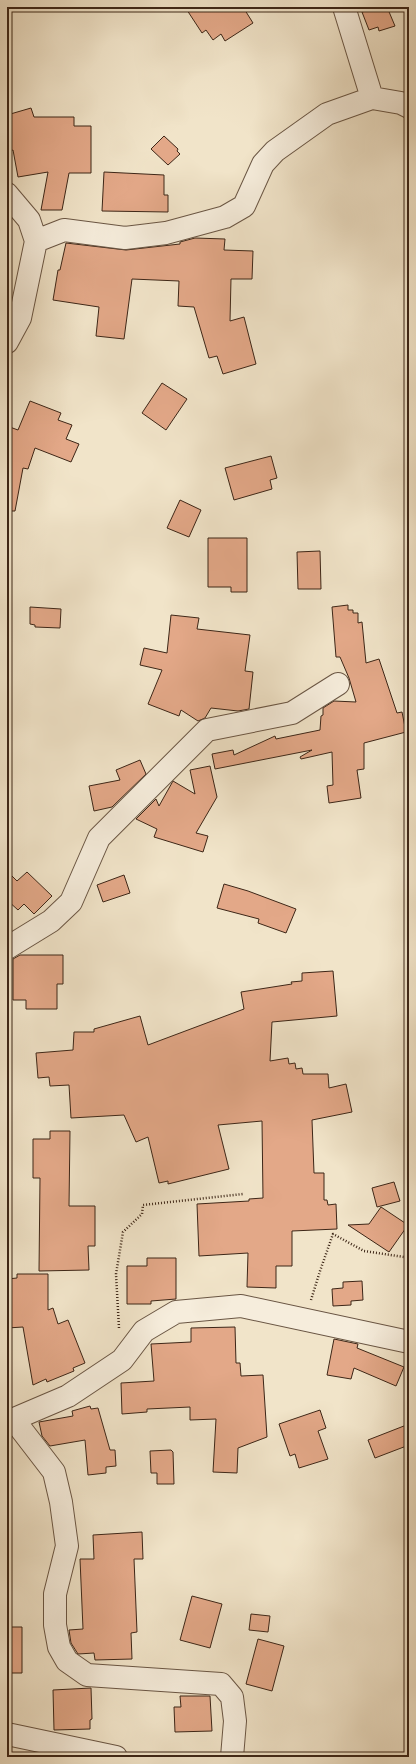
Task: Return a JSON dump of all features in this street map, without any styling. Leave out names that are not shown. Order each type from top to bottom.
[{"type":"street","points":[[344,7],[372,98]]},
{"type":"street","points":[[36,241],[64,230],[125,238],[160,234],[225,217],[244,206],[263,164],[275,151],[327,114],[372,98],[401,103],[409,107]]},
{"type":"street","points":[[7,194],[29,220],[36,241],[20,318],[7,342]]},
{"type":"street","points":[[7,948],[51,921],[71,902],[99,838],[207,730],[292,713],[338,684]]},
{"type":"street","points":[[232,1757],[235,1721],[232,1696],[221,1684],[87,1675],[67,1661],[59,1647],[55,1625],[55,1594],[67,1546],[61,1502],[54,1472],[11,1421],[68,1396],[122,1360],[144,1331],[176,1312],[240,1306],[409,1342]]},
{"type":"street","points":[[7,1734],[116,1757]]},
{"type":"path","points":[[120,1329],[116,1274],[123,1232],[142,1214],[143,1205],[242,1194]]},
{"type":"path","points":[[306,1320],[320,1271],[333,1234],[364,1251],[404,1257],[409,1255]]},
{"type":"building","points":[[185,7],[243,7],[253,23],[225,41],[221,34],[213,40],[206,30],[202,33]]},
{"type":"building","points":[[364,7],[387,7],[395,26],[379,31],[378,27],[369,30],[362,12],[366,11]]},
{"type":"building","points":[[31,108],[34,117],[74,117],[74,126],[91,126],[91,173],[69,173],[62,210],[41,210],[48,172],[18,177],[13,150],[7,152],[7,115]]},
{"type":"building","points":[[164,136],[178,149],[177,151],[180,154],[168,165],[151,149]]},
{"type":"building","points":[[104,172],[164,175],[164,195],[168,195],[168,212],[102,211]]},
{"type":"building","points":[[195,238],[225,239],[224,250],[253,251],[252,279],[231,279],[230,321],[244,317],[256,364],[223,374],[217,356],[209,358],[194,307],[178,306],[179,281],[132,279],[124,339],[96,336],[99,307],[53,300],[58,270],[60,270],[66,243],[126,250],[180,244],[180,242]]},
{"type":"building","points":[[162,383],[187,399],[166,430],[142,413]]},
{"type":"building","points":[[30,401],[61,413],[58,420],[72,425],[66,439],[79,444],[71,462],[35,448],[28,469],[23,468],[15,511],[7,511],[7,426],[18,430]]},
{"type":"building","points":[[271,456],[277,478],[270,480],[272,489],[234,500],[225,468]]},
{"type":"building","points":[[180,500],[201,510],[189,537],[167,528]]},
{"type":"building","points":[[208,538],[247,538],[247,592],[231,592],[231,587],[208,587]]},
{"type":"building","points":[[320,551],[321,589],[298,589],[297,552]]},
{"type":"building","points":[[348,605],[348,610],[353,610],[353,613],[358,613],[358,623],[362,622],[366,663],[379,659],[397,713],[402,712],[406,732],[364,743],[364,769],[357,770],[361,798],[329,803],[327,786],[333,785],[332,752],[301,759],[300,757],[312,750],[215,769],[212,754],[233,750],[234,755],[275,736],[276,739],[320,730],[323,708],[334,701],[356,702],[349,678],[340,657],[336,657],[332,607]]},
{"type":"building","points":[[30,607],[61,609],[60,628],[35,627],[35,625],[30,624]]},
{"type":"building","points":[[171,615],[199,618],[197,629],[250,635],[245,671],[253,672],[249,709],[238,711],[211,708],[205,718],[198,721],[181,710],[179,716],[148,704],[162,670],[140,665],[144,648],[167,653]]},
{"type":"building","points":[[140,760],[146,774],[112,807],[94,811],[89,786],[120,780],[116,770]]},
{"type":"building","points":[[210,766],[217,797],[196,833],[208,836],[203,852],[154,837],[157,829],[136,819],[156,799],[159,806],[173,781],[195,794],[190,770]]},
{"type":"building","points":[[7,871],[17,881],[27,872],[52,896],[34,914],[24,904],[18,910],[7,900]]},
{"type":"building","points":[[124,875],[130,893],[103,902],[97,885]]},
{"type":"building","points":[[224,884],[248,891],[296,909],[286,933],[258,923],[259,919],[217,908]]},
{"type":"building","points":[[20,955],[63,955],[63,984],[57,984],[57,1009],[26,1009],[26,1000],[13,1000],[13,959]]},
{"type":"building","points":[[333,971],[337,1016],[272,1022],[270,1061],[288,1058],[289,1064],[295,1063],[296,1069],[302,1068],[303,1074],[328,1074],[329,1088],[346,1084],[352,1112],[312,1120],[314,1173],[324,1173],[324,1200],[327,1200],[328,1205],[336,1204],[337,1229],[292,1231],[292,1266],[276,1266],[276,1288],[247,1287],[248,1253],[199,1256],[197,1204],[249,1201],[249,1199],[263,1198],[262,1121],[218,1125],[229,1169],[168,1184],[168,1181],[159,1183],[148,1137],[136,1142],[124,1115],[71,1118],[69,1085],[50,1086],[49,1077],[38,1078],[36,1053],[73,1050],[74,1032],[94,1032],[94,1029],[140,1016],[148,1045],[244,1009],[241,992],[302,981],[302,973]]},
{"type":"building","points":[[50,1131],[70,1131],[69,1206],[95,1206],[95,1246],[88,1246],[89,1270],[39,1271],[40,1178],[33,1178],[33,1139],[50,1139]]},
{"type":"building","points":[[394,1182],[400,1201],[377,1207],[372,1188]]},
{"type":"building","points":[[381,1207],[408,1225],[389,1252],[348,1225],[369,1224]]},
{"type":"building","points":[[147,1258],[176,1258],[176,1299],[151,1301],[151,1304],[127,1304],[127,1266],[147,1266]]},
{"type":"building","points":[[17,1274],[48,1274],[48,1310],[53,1308],[58,1324],[68,1320],[85,1363],[73,1368],[74,1371],[47,1382],[46,1379],[33,1385],[23,1327],[7,1328],[7,1279],[17,1278]]},
{"type":"building","points":[[362,1281],[363,1300],[351,1301],[351,1305],[333,1306],[332,1289],[343,1288],[343,1282]]},
{"type":"building","points":[[235,1327],[236,1363],[240,1363],[241,1376],[263,1375],[267,1437],[238,1448],[237,1473],[213,1472],[216,1419],[190,1420],[190,1407],[147,1409],[147,1412],[122,1414],[121,1383],[154,1381],[151,1344],[191,1342],[191,1328]]},
{"type":"building","points":[[334,1339],[358,1344],[357,1348],[404,1367],[396,1386],[354,1368],[351,1379],[327,1375]]},
{"type":"building","points":[[90,1406],[91,1409],[98,1408],[110,1450],[115,1450],[116,1466],[106,1467],[106,1473],[88,1475],[85,1440],[50,1446],[42,1436],[39,1422],[73,1416],[72,1411]]},
{"type":"building","points":[[320,1410],[326,1428],[318,1431],[328,1459],[299,1468],[295,1454],[290,1456],[279,1424]]},
{"type":"building","points":[[409,1424],[409,1445],[375,1458],[368,1440]]},
{"type":"building","points":[[171,1450],[173,1452],[174,1484],[157,1484],[157,1473],[151,1473],[150,1451]]},
{"type":"building","points":[[142,1532],[143,1559],[134,1559],[137,1632],[131,1633],[132,1659],[95,1660],[94,1653],[78,1654],[71,1643],[69,1630],[83,1629],[80,1559],[94,1559],[93,1535]]},
{"type":"building","points":[[192,1596],[222,1604],[210,1648],[180,1640]]},
{"type":"building","points":[[251,1614],[270,1616],[268,1632],[249,1630]]},
{"type":"building","points":[[7,1627],[22,1627],[22,1673],[7,1673]]},
{"type":"building","points":[[258,1639],[284,1646],[272,1691],[246,1684]]},
{"type":"building","points":[[91,1688],[92,1719],[90,1720],[90,1729],[54,1730],[53,1690]]},
{"type":"building","points":[[180,1696],[210,1696],[212,1731],[175,1732],[174,1707],[181,1707]]}]
